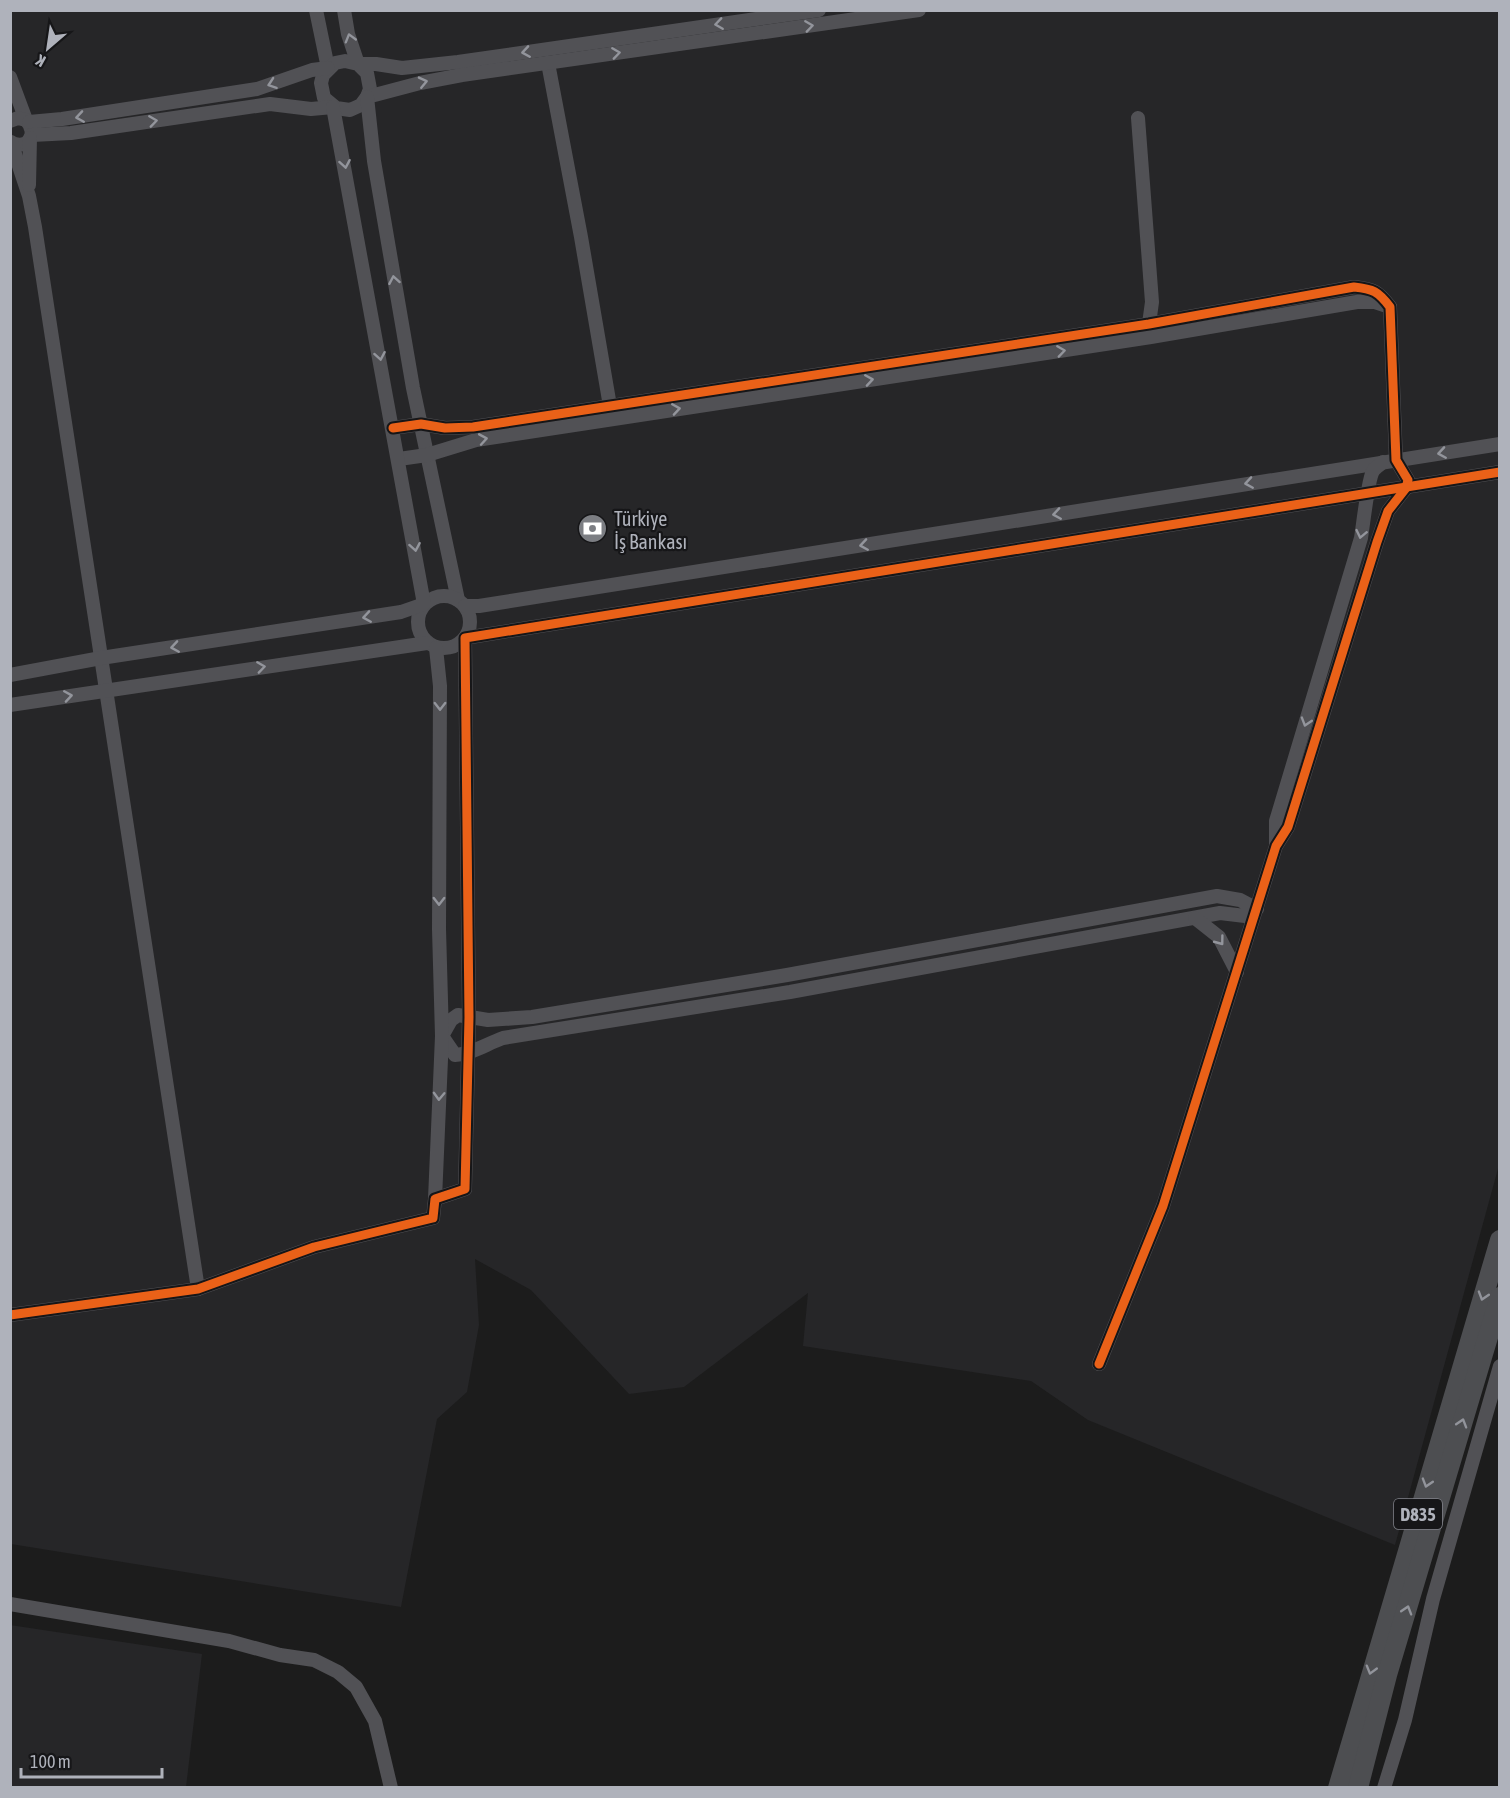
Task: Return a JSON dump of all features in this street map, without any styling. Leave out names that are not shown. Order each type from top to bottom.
[{"type":"highway","name":"D835","points":[[1338,1788],[1500,1240]]},
{"type":"highway","name":"D835","points":[[1358,1788],[1387,1675],[1500,1297]]},
{"type":"street","points":[[316,10],[328,68]]},
{"type":"street","points":[[10,705],[432,645],[447,649],[459,645],[470,629],[471,618],[462,603],[413,388],[374,161],[367,98],[370,82],[367,73],[358,64],[348,34],[344,10]]},
{"type":"street","points":[[10,1315],[198,1289],[314,1247],[433,1218],[442,1035],[439,929],[440,686],[432,645],[421,636],[417,625],[418,616],[424,604],[333,106],[324,98],[321,90],[323,75],[335,63],[345,61],[402,68],[458,62],[819,10]]},
{"type":"street","points":[[10,121],[18,118],[30,129],[71,132],[270,104],[311,109],[333,106],[350,110],[361,105],[367,98],[420,82],[919,10]]},
{"type":"street","points":[[548,63],[610,406],[624,417]]},
{"type":"street","points":[[11,142],[22,145],[30,129],[62,119],[257,89],[312,70],[328,68]]},
{"type":"street","points":[[10,77],[30,129],[29,196],[198,1289]]},
{"type":"street","points":[[1138,118],[1152,302],[1150,331]]},
{"type":"street","points":[[11,142],[29,196]]},
{"type":"street","points":[[393,428],[421,424],[445,428],[473,427],[610,406],[735,393],[1150,331],[1354,287],[1371,288],[1390,307],[1390,461],[1408,480],[1406,488],[1388,511],[1341,631]]},
{"type":"street","points":[[399,459],[427,455],[476,440],[624,417],[735,393]]},
{"type":"street","points":[[10,675],[100,658],[400,612],[440,596],[462,603],[490,604],[1500,444]]},
{"type":"street","points":[[1099,1364],[1163,1206],[1276,846],[1288,827],[1341,631],[1361,538],[1368,482],[1373,470],[1390,461]]},
{"type":"street","points":[[465,638],[1500,472]]},
{"type":"street","points":[[435,1199],[465,1189],[470,1017],[465,638]]},
{"type":"street","points":[[442,1035],[451,1020],[458,1015],[488,1020],[532,1017],[788,975],[1217,896],[1240,900],[1257,909]]},
{"type":"street","points":[[442,1035],[454,1055],[468,1055],[482,1046],[503,1038],[790,992],[1220,913],[1245,916],[1257,909]]},
{"type":"street","points":[[1195,918],[1219,937],[1237,972]]},
{"type":"street","points":[[1384,1788],[1405,1720],[1433,1599],[1500,1366]]},
{"type":"street","points":[[10,1604],[229,1641],[280,1655],[314,1660],[338,1672],[356,1687],[375,1722],[391,1788]]},
{"type":"shaded area","points":[[10,11],[1499,11],[1499,1165],[1395,1545],[1088,1420],[1031,1381],[803,1346],[808,1293],[684,1387],[629,1394],[531,1290],[475,1259],[479,1325],[467,1392],[437,1419],[401,1607],[11,1544]]},
{"type":"shaded area","points":[[10,1625],[202,1654],[186,1787],[11,1787]]},
{"type":"cycle path","points":[[393,428],[421,424],[445,428],[473,427],[1149,324],[1354,287],[1375,292],[1390,307],[1396,460],[1408,480],[1406,488],[1388,511],[1377,542],[1288,827],[1276,846],[1163,1206],[1099,1364]]},
{"type":"cycle path","points":[[10,1315],[198,1289],[314,1247],[433,1218],[435,1199],[465,1189],[469,1017],[465,638],[1500,472]]},
{"type":"place","name":"Türkiye İş Bankası","points":[[593,529]]}]
